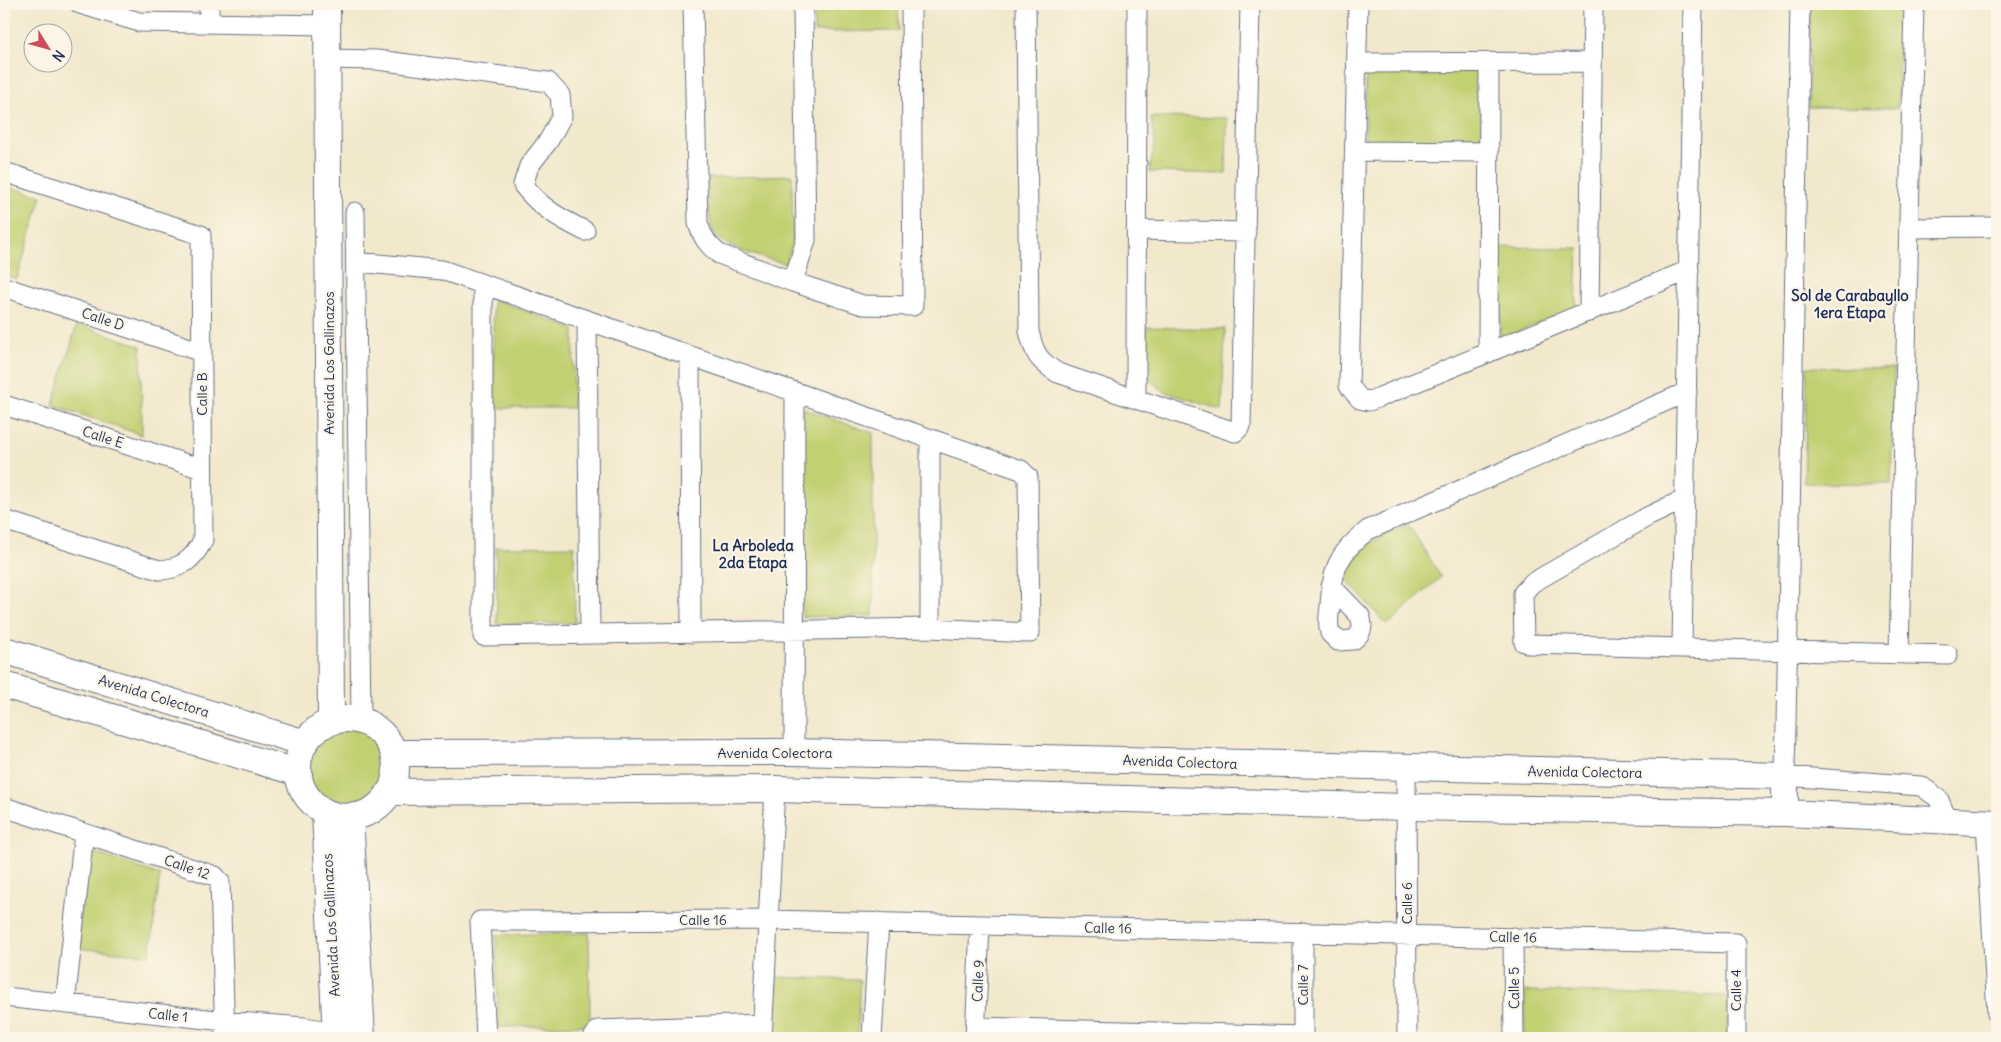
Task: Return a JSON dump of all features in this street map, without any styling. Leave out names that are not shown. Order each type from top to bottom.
[{"type":"street","points":[[80,4],[100,7],[138,22],[209,13],[327,14]]},
{"type":"street","points":[[693,4],[698,223],[702,235],[709,246],[719,254],[793,282],[863,305],[913,306],[911,4]]},
{"type":"street","points":[[793,282],[806,240],[803,4]]},
{"type":"street","points":[[1026,4],[1029,331],[1033,349],[1043,364],[1058,373],[1136,398],[1227,431],[1235,432],[1240,426],[1250,4]]},
{"type":"street","points":[[1136,398],[1137,4]]},
{"type":"street","points":[[1358,4],[1349,386],[1360,399],[1369,401],[1380,397],[1689,270]]},
{"type":"street","points":[[1589,312],[1593,4]]},
{"type":"street","points":[[1682,648],[1693,4]]},
{"type":"street","points":[[1785,813],[1800,4]]},
{"type":"street","points":[[1899,654],[1914,4]]},
{"type":"street","name":"Avenida Los Gallinazos","points":[[327,14],[331,722]]},
{"type":"street","points":[[327,59],[377,60],[548,82],[560,95],[562,116],[549,140],[528,166],[523,185],[534,200],[560,218],[585,231]]},
{"type":"street","points":[[1488,354],[1489,62]]},
{"type":"street","points":[[1357,63],[1592,62]]},
{"type":"street","points":[[1355,152],[1489,152]]},
{"type":"street","name":"Calle B","points":[[4,172],[201,235],[203,540],[196,553],[186,563],[173,570],[159,570],[4,520]]},
{"type":"street","name":"Avenida Los Gallinazos","points":[[355,212],[361,721]]},
{"type":"street","points":[[1908,228],[1997,227]]},
{"type":"street","points":[[1136,230],[1246,232]]},
{"type":"street","points":[[357,262],[442,270],[483,284],[690,357],[1021,470],[1028,477],[1030,633],[930,628],[483,636],[483,284]]},
{"type":"street","name":"Calle D","points":[[4,287],[202,352]]},
{"type":"street","points":[[587,321],[590,634]]},
{"type":"street","points":[[690,357],[691,633]]},
{"type":"street","points":[[794,752],[795,392]]},
{"type":"street","points":[[1331,586],[1335,567],[1342,554],[1352,542],[1368,530],[1687,392]]},
{"type":"street","name":"Calle E","points":[[4,405],[202,469]]},
{"type":"street","points":[[930,439],[930,628]]},
{"type":"street","points":[[1685,499],[1647,517],[1532,583],[1523,592],[1522,636],[1524,642],[1529,644],[1948,655]]},
{"type":"street","name":"Avenida Colectora","points":[[4,650],[305,743]]},
{"type":"street","points":[[4,685],[299,774]]},
{"type":"street","points":[[346,719],[361,721],[374,727],[386,738],[394,753],[396,769],[389,792],[384,800],[373,810],[338,814],[312,802],[308,796],[299,774],[300,757],[305,743],[316,730],[331,722],[346,719]]},
{"type":"street","name":"Avenida Colectora","points":[[394,753],[794,752],[1786,776],[1921,786],[1938,798],[1947,820]]},
{"type":"street","name":"Calle 6","points":[[1406,768],[1407,1038]]},
{"type":"street","points":[[389,792],[775,789],[1406,807],[1785,813],[1992,822],[1997,1014]]},
{"type":"street","points":[[593,1038],[598,1030],[762,1031],[775,789]]},
{"type":"street","name":"Calle 12","points":[[4,807],[215,876],[220,882],[225,1030]]},
{"type":"street","name":"Avenida Los Gallinazos","points":[[336,1036],[338,814]]},
{"type":"street","name":"Avenida Los Gallinazos","points":[[338,814],[362,1037]]},
{"type":"street","points":[[65,1004],[84,833]]},
{"type":"street","name":"Calle 16","points":[[486,1038],[480,921],[768,920],[1736,943]]},
{"type":"street","points":[[872,1038],[880,922]]},
{"type":"street","name":"Calle 9","points":[[976,1033],[980,924]]},
{"type":"street","name":"Calle 7","points":[[1302,932],[1303,1037]]},
{"type":"street","name":"Calle 5","points":[[1513,938],[1514,1038]]},
{"type":"street","name":"Calle 4","points":[[1736,943],[1736,1038]]},
{"type":"street","name":"Calle 1","points":[[4,997],[65,1004],[225,1030],[304,1027],[336,1036],[362,1037]]},
{"type":"street","points":[[976,1033],[1303,1037]]},
{"type":"green space","points":[[814,4],[898,4],[899,31],[814,32]]},
{"type":"green space","points":[[1810,4],[1900,4],[1898,108],[1808,107]]},
{"type":"green space","points":[[1366,71],[1483,71],[1482,142],[1365,141]]},
{"type":"green space","points":[[1151,117],[1227,118],[1226,174],[1149,172],[1155,143]]},
{"type":"green space","points":[[792,175],[793,241],[786,264],[742,251],[722,240],[715,233],[710,219],[707,178]]},
{"type":"green space","points":[[4,186],[42,196],[17,279],[4,275]]},
{"type":"green space","points":[[1501,247],[1578,248],[1576,308],[1500,339]]},
{"type":"green space","points":[[493,299],[574,329],[573,408],[494,408]]},
{"type":"green space","points":[[77,324],[141,346],[142,435],[53,405]]},
{"type":"green space","points":[[1146,327],[1225,329],[1222,410],[1165,392],[1150,380],[1145,361]]},
{"type":"green space","points":[[1807,367],[1894,369],[1891,484],[1804,483]]},
{"type":"green space","points":[[802,408],[873,433],[873,616],[802,617]]},
{"type":"green space","points":[[1408,524],[1441,577],[1387,625],[1345,579],[1350,567],[1362,550],[1377,539]]},
{"type":"green space","points":[[574,546],[575,623],[497,624],[496,547]]},
{"type":"green space","points":[[346,727],[362,730],[375,739],[384,752],[387,768],[384,784],[375,797],[362,806],[346,809],[330,806],[317,797],[308,784],[305,768],[308,752],[317,739],[330,730]]},
{"type":"green space","points":[[86,850],[160,875],[150,955],[76,948]]},
{"type":"green space","points":[[589,933],[590,1025],[498,1027],[496,935]]},
{"type":"green space","points":[[777,977],[860,980],[857,1038],[774,1035]]},
{"type":"green space","points":[[1525,991],[1728,996],[1727,1038],[1524,1038]]},
{"type":"district","name":"Sol de Carabayllo 1era Etapa","points":[[1850,304]]},
{"type":"district","name":"La Arboleda 2da Etapa","points":[[753,554]]}]
